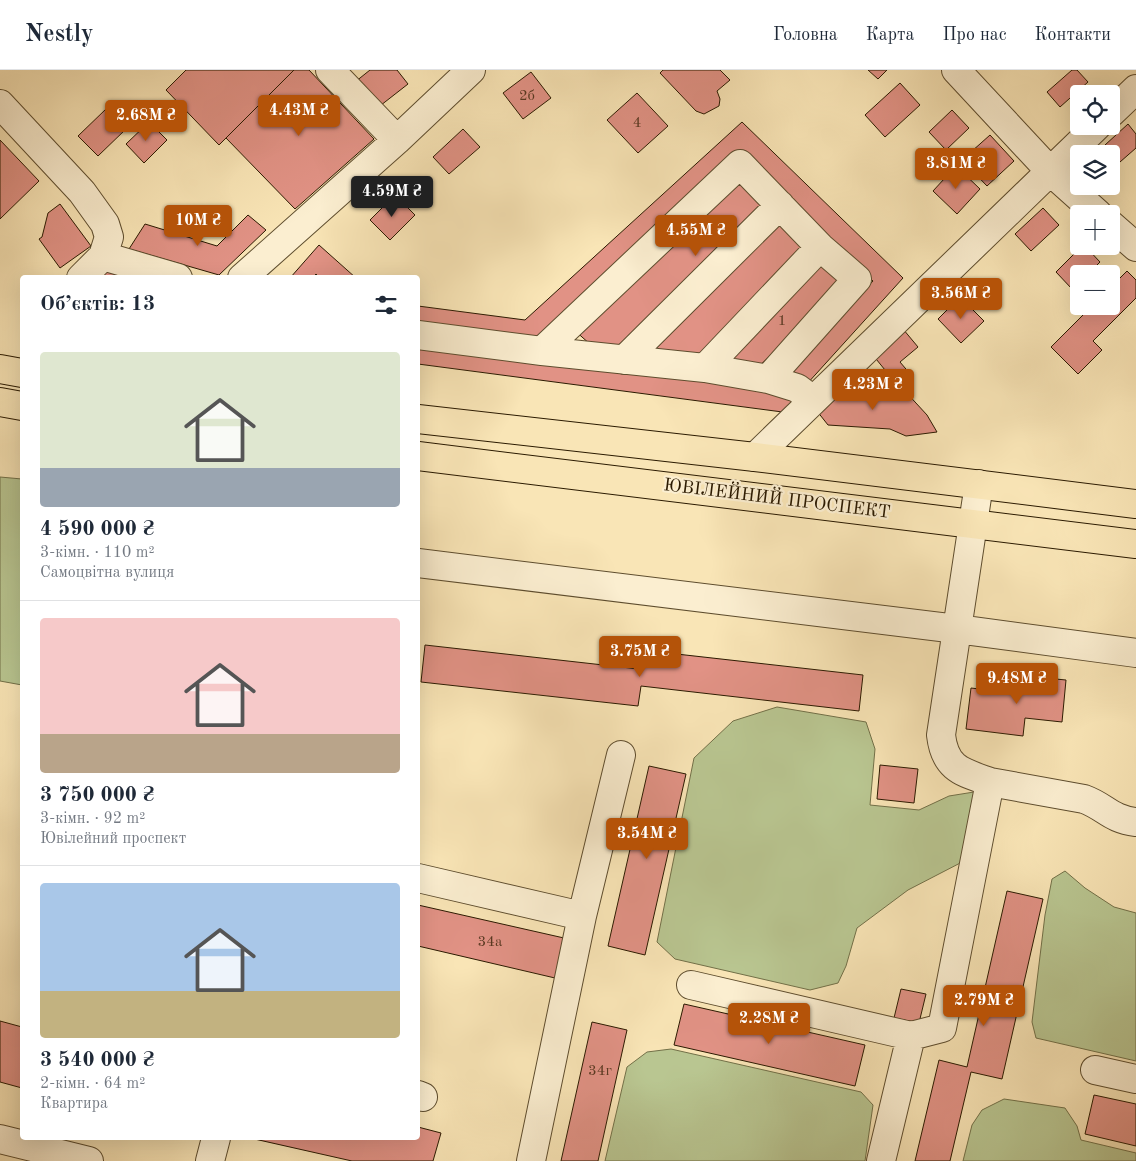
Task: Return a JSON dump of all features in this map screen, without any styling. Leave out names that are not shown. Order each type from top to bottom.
[{"type":"main road","points":[[0,369],[20,373]]},
{"type":"main road","points":[[0,379],[20,377]]},
{"type":"main road","points":[[0,402],[20,407]]},
{"type":"main road","points":[[0,412],[20,407]]},
{"type":"main road","points":[[420,422],[755,457],[1136,504]]},
{"type":"main road","name":"ЮВІЛЕЙНИЙ ПРОСПЕКТ","points":[[420,456],[1136,544]]},
{"type":"street","points":[[330,70],[397,140]]},
{"type":"street","points":[[245,275],[397,140],[471,70]]},
{"type":"street","points":[[956,70],[1050,172],[1088,205]]},
{"type":"street","points":[[1120,104],[1136,89]]},
{"type":"street","points":[[0,104],[82,192],[105,224],[109,237],[103,256],[84,275]]},
{"type":"street","points":[[755,457],[1088,135]]},
{"type":"street","points":[[542,352],[740,164],[820,247],[857,279],[768,379]]},
{"type":"street","points":[[624,360],[780,205]]},
{"type":"street","points":[[1120,233],[1136,247]]},
{"type":"street","points":[[705,368],[820,247]]},
{"type":"street","points":[[103,256],[168,275]]},
{"type":"street","points":[[420,335],[542,352],[705,368],[768,379],[797,388],[813,400]]},
{"type":"street","points":[[978,484],[941,735],[943,750],[949,762],[966,773],[990,782],[1084,799],[1115,818],[1136,822]]},
{"type":"street","points":[[420,563],[957,629],[1136,653]]},
{"type":"street","points":[[531,1161],[582,916],[621,755]]},
{"type":"street","points":[[691,985],[911,1036],[942,1028],[990,782]]},
{"type":"street","points":[[420,878],[582,916]]},
{"type":"street","points":[[881,1161],[911,1036]]},
{"type":"street","points":[[1095,1070],[1136,1079]]},
{"type":"street","points":[[0,1139],[89,1161]]},
{"type":"street","points":[[210,1161],[215,1140]]},
{"type":"green space","points":[[0,477],[20,479],[20,685],[0,681]]},
{"type":"green space","points":[[777,707],[866,722],[875,749],[870,805],[919,810],[949,796],[974,792],[982,800],[966,860],[908,890],[857,928],[846,966],[838,983],[810,990],[675,959],[657,942],[694,758],[733,721]]},
{"type":"green space","points":[[1065,871],[1085,888],[1114,907],[1136,913],[1136,1061],[1036,1038],[1032,1022],[1045,915],[1052,879]]},
{"type":"green space","points":[[671,1049],[861,1092],[873,1105],[865,1161],[605,1161],[627,1067],[647,1052]]},
{"type":"green space","points":[[1004,1099],[1065,1108],[1077,1126],[1081,1140],[1136,1153],[1136,1161],[963,1161],[972,1125],[982,1110]]},
{"type":"building","points":[[186,70],[294,70],[219,145],[166,90]]},
{"type":"building","points":[[294,70],[309,70],[374,139],[295,209],[226,138]]},
{"type":"building","points":[[370,70],[397,70],[408,84],[376,109],[355,82]]},
{"type":"building","points":[[663,70],[720,70],[730,80],[717,91],[720,99],[719,106],[704,114],[696,111],[660,73]]},
{"type":"building","points":[[868,70],[887,70],[878,79]]},
{"type":"building","points":[[1072,70],[1077,70],[1088,82],[1085,85],[1070,85],[1070,98],[1060,107],[1047,92]]},
{"type":"building","points":[[531,72],[551,98],[523,119],[503,93]]},
{"type":"building","points":[[900,83],[920,105],[885,137],[865,115]]},
{"type":"building","points":[[637,93],[668,126],[638,153],[607,120]]},
{"type":"building","points":[[106,109],[126,129],[98,156],[78,136]]},
{"type":"building","points":[[952,110],[969,128],[946,150],[929,132]]},
{"type":"building","points":[[149,122],[167,140],[144,163],[126,144]]},
{"type":"building","points":[[742,122],[903,278],[806,385],[791,368],[873,281],[742,153],[537,344],[420,327],[420,306],[525,320]]},
{"type":"building","points":[[1128,124],[1136,134],[1136,148],[1120,162],[1120,145],[1105,145],[1116,135],[1120,135],[1120,131]]},
{"type":"building","points":[[463,129],[480,147],[449,174],[433,157]]},
{"type":"building","points":[[990,135],[1014,161],[987,186],[962,160]]},
{"type":"building","points":[[0,140],[39,181],[0,219]]},
{"type":"building","points":[[956,166],[980,189],[957,214],[933,191]]},
{"type":"building","points":[[740,175],[767,205],[617,351],[591,345],[573,329]]},
{"type":"building","points":[[395,195],[415,215],[390,240],[370,220]]},
{"type":"building","points":[[60,204],[91,246],[60,268],[39,239],[42,237],[48,213]]},
{"type":"building","points":[[1043,208],[1059,225],[1031,251],[1015,234]]},
{"type":"building","points":[[248,215],[266,230],[219,275],[129,249],[145,224],[217,246]]},
{"type":"building","points":[[778,218],[810,247],[695,360],[665,357],[653,343]]},
{"type":"building","points":[[319,245],[353,275],[316,274],[293,275]]},
{"type":"building","points":[[1073,255],[1093,255],[1100,262],[1097,265],[1070,265],[1070,287],[1056,272]]},
{"type":"building","points":[[823,258],[844,286],[755,370],[721,356]]},
{"type":"building","points":[[102,270],[118,275],[101,275]]},
{"type":"building","points":[[1127,271],[1136,280],[1136,298],[1120,314],[1120,278]]},
{"type":"building","points":[[960,297],[984,321],[961,343],[938,319]]},
{"type":"building","points":[[1083,315],[1119,315],[1093,341],[1102,350],[1078,374],[1051,347]]},
{"type":"building","points":[[903,329],[918,347],[900,362],[911,375],[898,386],[872,354]]},
{"type":"building","points":[[420,340],[794,392],[790,413],[420,364]]},
{"type":"building","points":[[847,376],[871,397],[897,397],[904,390],[927,415],[937,432],[906,436],[890,429],[828,425],[813,406]]},
{"type":"building","points":[[425,645],[639,669],[641,650],[863,675],[859,711],[641,686],[638,706],[421,682]]},
{"type":"building","points":[[1014,675],[1066,680],[1062,722],[1025,718],[1023,736],[966,729],[971,688],[1012,693]]},
{"type":"building","points":[[880,765],[918,769],[914,803],[877,799]]},
{"type":"building","points":[[649,766],[686,774],[645,955],[608,946]]},
{"type":"building","points":[[1007,891],[1043,899],[1002,1079],[971,1072],[950,1161],[915,1161],[939,1060],[967,1067]]},
{"type":"building","points":[[420,905],[564,938],[555,978],[420,946]]},
{"type":"building","points":[[901,989],[926,994],[919,1023],[894,1018]]},
{"type":"building","points":[[684,1004],[865,1045],[855,1086],[674,1045]]},
{"type":"building","points":[[0,1021],[20,1026],[20,1087],[0,1082]]},
{"type":"building","points":[[592,1022],[627,1030],[598,1161],[561,1161]]},
{"type":"building","points":[[1094,1095],[1136,1104],[1136,1146],[1085,1134]]},
{"type":"building","points":[[420,1128],[441,1133],[433,1161],[352,1161],[259,1140],[420,1140]]}]
